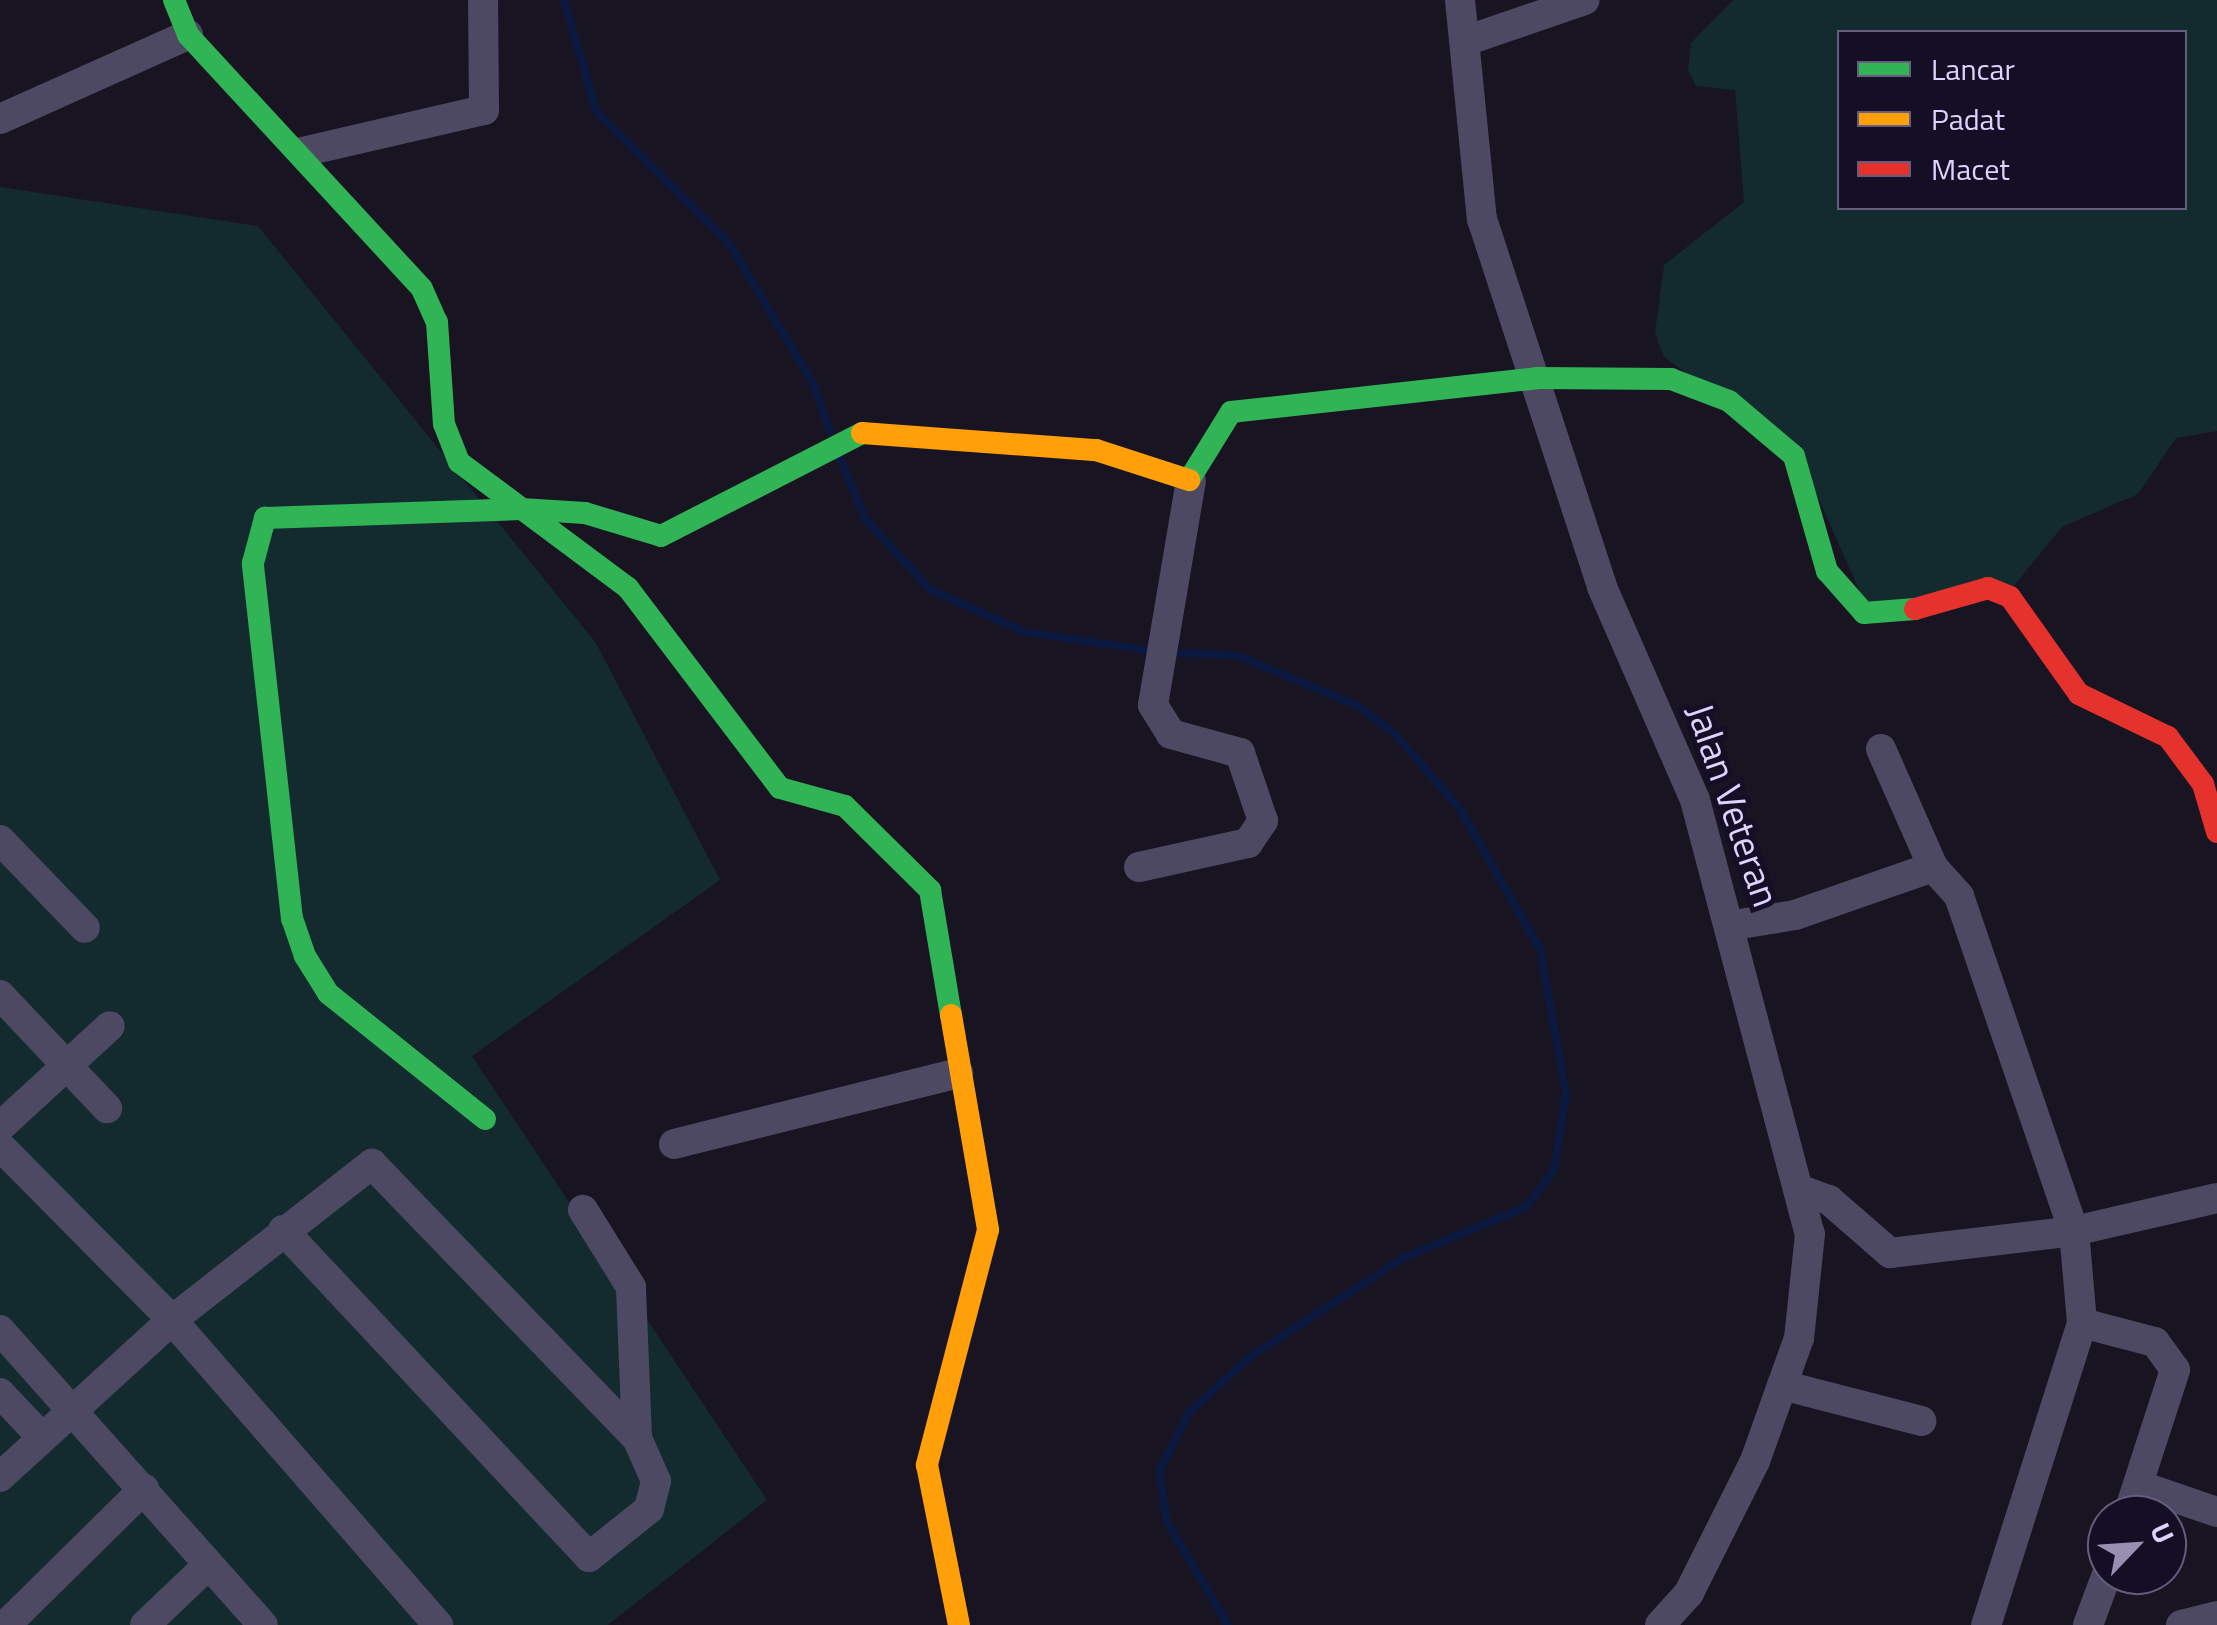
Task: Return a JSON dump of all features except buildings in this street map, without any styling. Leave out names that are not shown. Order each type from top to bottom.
[{"type":"street","points":[[174,0],[188,36],[302,152],[422,290],[438,322],[451,453],[628,588],[780,788],[845,806],[930,890],[986,1256],[926,1482],[959,1625]]},
{"type":"street","points":[[302,152],[484,110],[483,0]]},
{"type":"street","name":"Jalan Veteran","points":[[1460,0],[1470,39],[1477,197],[1602,587],[1695,800],[1734,925],[1804,1191],[1807,1285],[1782,1385],[1689,1593],[1660,1625]]},
{"type":"street","points":[[1470,39],[1586,0]]},
{"type":"street","points":[[0,119],[188,36]]},
{"type":"street","points":[[1140,868],[1248,843],[1263,821],[1240,753],[1171,734],[1153,705],[1191,481],[1231,412],[1537,378],[1671,378],[1729,402],[1794,456],[1827,571],[1864,613],[1897,614],[1988,588],[2010,597],[2078,694],[2168,737],[2203,784],[2217,832]]},
{"type":"street","points":[[484,1119],[328,992],[305,956],[292,919],[252,563],[255,533],[280,514],[522,509],[585,513],[661,536],[840,438],[875,431],[1096,450],[1191,481]]},
{"type":"street","points":[[1880,749],[1933,867],[1959,896],[2074,1231],[2082,1323],[1986,1625]]},
{"type":"street","points":[[0,840],[85,928]]},
{"type":"street","points":[[1734,925],[1795,915],[1933,867]]},
{"type":"street","points":[[0,995],[107,1108]]},
{"type":"street","points":[[0,1127],[110,1026]]},
{"type":"street","points":[[674,1144],[958,1073]]},
{"type":"street","points":[[0,1146],[172,1320],[438,1625]]},
{"type":"street","points":[[0,1477],[71,1406],[172,1320],[282,1230],[358,1168],[383,1167],[636,1438],[656,1481],[649,1508],[598,1554],[578,1553],[282,1230]]},
{"type":"street","points":[[1804,1191],[1829,1200],[1890,1253],[2074,1231],[2217,1198]]},
{"type":"street","points":[[583,1210],[631,1287],[636,1438]]},
{"type":"street","points":[[2082,1323],[2155,1342],[2171,1357],[2174,1385],[2135,1495]]},
{"type":"street","points":[[0,1330],[263,1625]]},
{"type":"street","points":[[1782,1385],[1921,1421]]},
{"type":"street","points":[[0,1393],[41,1436]]},
{"type":"street","points":[[2138,1485],[2217,1512]]},
{"type":"street","points":[[6,1625],[144,1489]]},
{"type":"street","points":[[145,1625],[209,1564]]},
{"type":"street","points":[[2088,1625],[2099,1595]]},
{"type":"green space","points":[[1733,0],[2217,0],[2217,431],[2176,438],[2138,494],[2062,527],[2012,588],[1868,610],[1799,455],[1664,357],[1655,333],[1664,265],[1744,202],[1735,90],[1696,86],[1688,70],[1691,43]]},
{"type":"green space","points":[[0,187],[258,226],[596,643],[720,880],[472,1056],[767,1500],[608,1625],[0,1625]]},
{"type":"waterway","points":[[564,0],[596,111],[729,243],[814,385],[830,431]]},
{"type":"waterway","points":[[840,458],[865,519],[931,590],[1025,632],[1153,651]]},
{"type":"waterway","points":[[1167,652],[1239,656],[1358,706],[1395,734],[1460,809],[1540,949],[1566,1094],[1554,1170],[1526,1207],[1403,1258],[1250,1357],[1190,1411],[1159,1471],[1167,1522],[1228,1625]]},
{"type":"traffic: fast","points":[[174,0],[188,35],[422,289],[437,322],[444,424],[459,462],[628,588],[780,788],[845,806],[930,890],[951,1015]]},
{"type":"traffic: fast","points":[[1189,480],[1231,412],[1537,378],[1671,379],[1729,401],[1794,456],[1827,571],[1864,613],[1915,609]]},
{"type":"traffic: fast","points":[[485,1119],[328,993],[305,956],[292,919],[253,563],[265,518],[521,509],[585,513],[661,536],[862,433]]},
{"type":"traffic: slow","points":[[862,433],[1096,450],[1189,480]]},
{"type":"traffic: slow","points":[[951,1015],[988,1230],[927,1465],[959,1625]]},
{"type":"traffic: jam","points":[[1915,609],[1988,588],[2010,597],[2079,694],[2168,737],[2203,784],[2217,832]]}]
